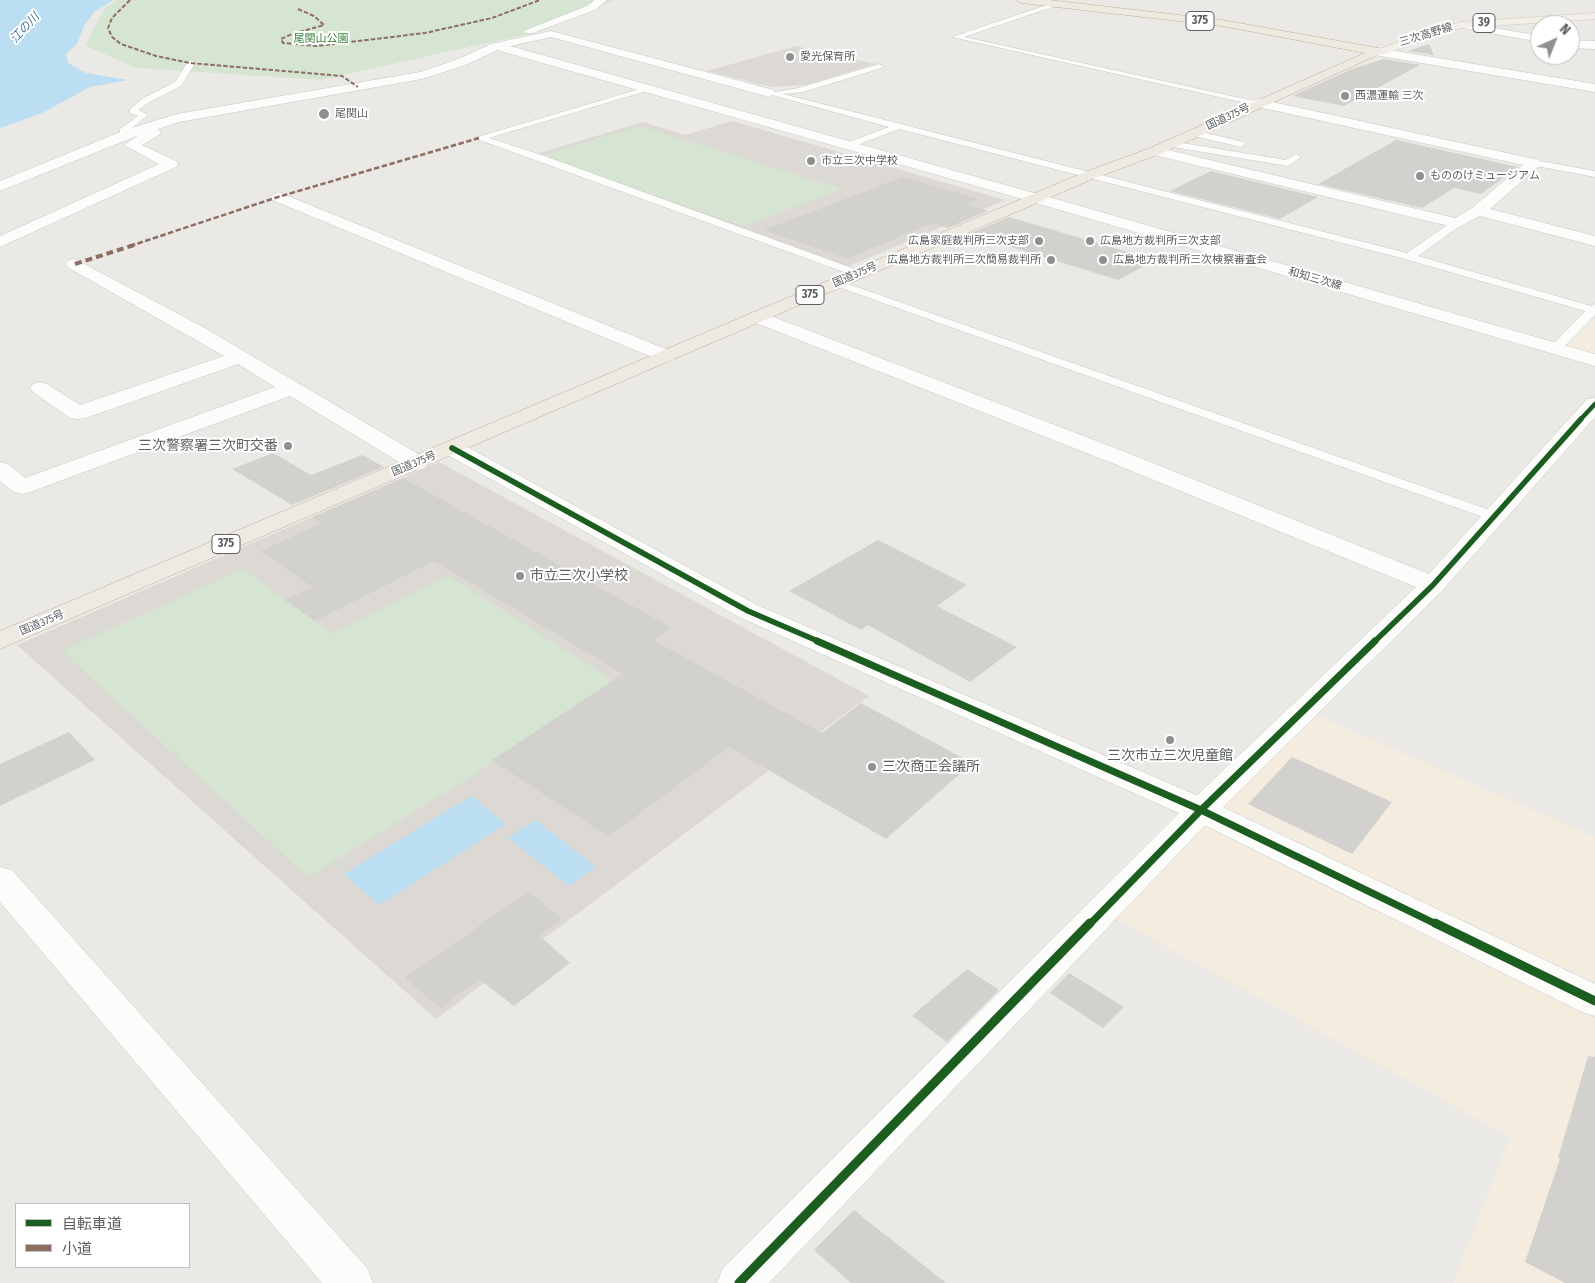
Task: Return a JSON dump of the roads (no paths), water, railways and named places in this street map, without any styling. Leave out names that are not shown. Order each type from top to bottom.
[{"type":"highway","name":"375","points":[[1020,0],[1222,23],[1378,52]]},
{"type":"highway","name":"国道375号","points":[[0,641],[1035,198],[1162,147],[1378,52]]},
{"type":"main road","name":"三次高野線","points":[[1378,52],[1439,30],[1461,25],[1595,16]]},
{"type":"street","points":[[523,41],[530,30],[591,8],[602,0]]},
{"type":"street","points":[[1461,25],[1530,37]]},
{"type":"street","points":[[0,186],[123,136],[177,118],[422,75],[462,62],[495,46],[551,34],[769,93]]},
{"type":"street","points":[[1580,44],[1595,45]]},
{"type":"street","name":"和知三次線","points":[[495,46],[1035,198],[1595,360]]},
{"type":"street","points":[[1378,52],[1595,88]]},
{"type":"street","points":[[1502,73],[1518,63]]},
{"type":"street","points":[[646,90],[696,73]]},
{"type":"street","points":[[720,109],[769,93]]},
{"type":"street","points":[[1259,103],[1534,163]]},
{"type":"street","points":[[0,242],[171,164],[131,145],[177,118]]},
{"type":"street","points":[[1162,147],[1457,224],[1478,211],[1534,163]]},
{"type":"street","points":[[278,197],[666,356]]},
{"type":"street","points":[[1478,211],[1595,241]]},
{"type":"street","points":[[75,264],[240,357],[417,463]]},
{"type":"street","points":[[758,317],[1125,460],[1433,586]]},
{"type":"street","points":[[40,388],[78,414],[240,357]]},
{"type":"street","points":[[0,469],[22,487],[291,388]]},
{"type":"street","points":[[739,1283],[1201,810],[1433,586],[1595,404]]},
{"type":"street","points":[[452,448],[748,611],[1201,810],[1595,1001]]},
{"type":"street","points":[[0,879],[351,1283]]},
{"type":"lane","points":[[1056,4],[956,37],[1259,103]]},
{"type":"lane","points":[[123,136],[123,131],[144,115],[133,111],[145,100],[178,84],[192,62]]},
{"type":"lane","points":[[769,93],[800,90],[879,66]]},
{"type":"lane","points":[[646,90],[479,138],[539,157],[859,274]]},
{"type":"lane","points":[[769,93],[1409,257],[1594,309],[1556,348]]},
{"type":"lane","points":[[849,145],[899,126]]},
{"type":"lane","points":[[1162,147],[1288,163],[1296,157],[1192,133]]},
{"type":"lane","points":[[1534,163],[1595,174]]},
{"type":"lane","points":[[1409,257],[1457,224]]},
{"type":"lane","points":[[837,283],[1496,517]]},
{"type":"water","name":"江の川","points":[[0,0],[114,0],[94,12],[84,26],[77,44],[66,54],[68,63],[86,73],[128,80],[90,87],[42,113],[0,128]]},
{"type":"water","points":[[471,796],[506,824],[379,905],[344,874]]},
{"type":"water","points":[[535,820],[596,867],[569,886],[508,838]]},
{"type":"place","name":"愛光保育所","points":[[790,57]]},
{"type":"place","name":"西濃運輸 三次","points":[[1345,96]]},
{"type":"place","name":"尾関山","points":[[324,114]]},
{"type":"place","name":"市立三次中学校","points":[[811,161]]},
{"type":"place","name":"もののけミュージアム","points":[[1420,176]]},
{"type":"place","name":"広島家庭裁判所三次支部","points":[[1039,241]]},
{"type":"place","name":"広島地方裁判所三次支部","points":[[1090,241]]},
{"type":"place","name":"広島地方裁判所三次簡易裁判所","points":[[1051,260]]},
{"type":"place","name":"広島地方裁判所三次検察審査会","points":[[1103,260]]},
{"type":"place","name":"三次警察署三次町交番","points":[[288,446]]},
{"type":"place","name":"市立三次小学校","points":[[520,576]]},
{"type":"place","name":"三次市立三次児童館","points":[[1170,740]]},
{"type":"place","name":"三次商工会議所","points":[[872,767]]},
{"type":"park label","name":"尾関山公園","points":[[321,39]]}]
